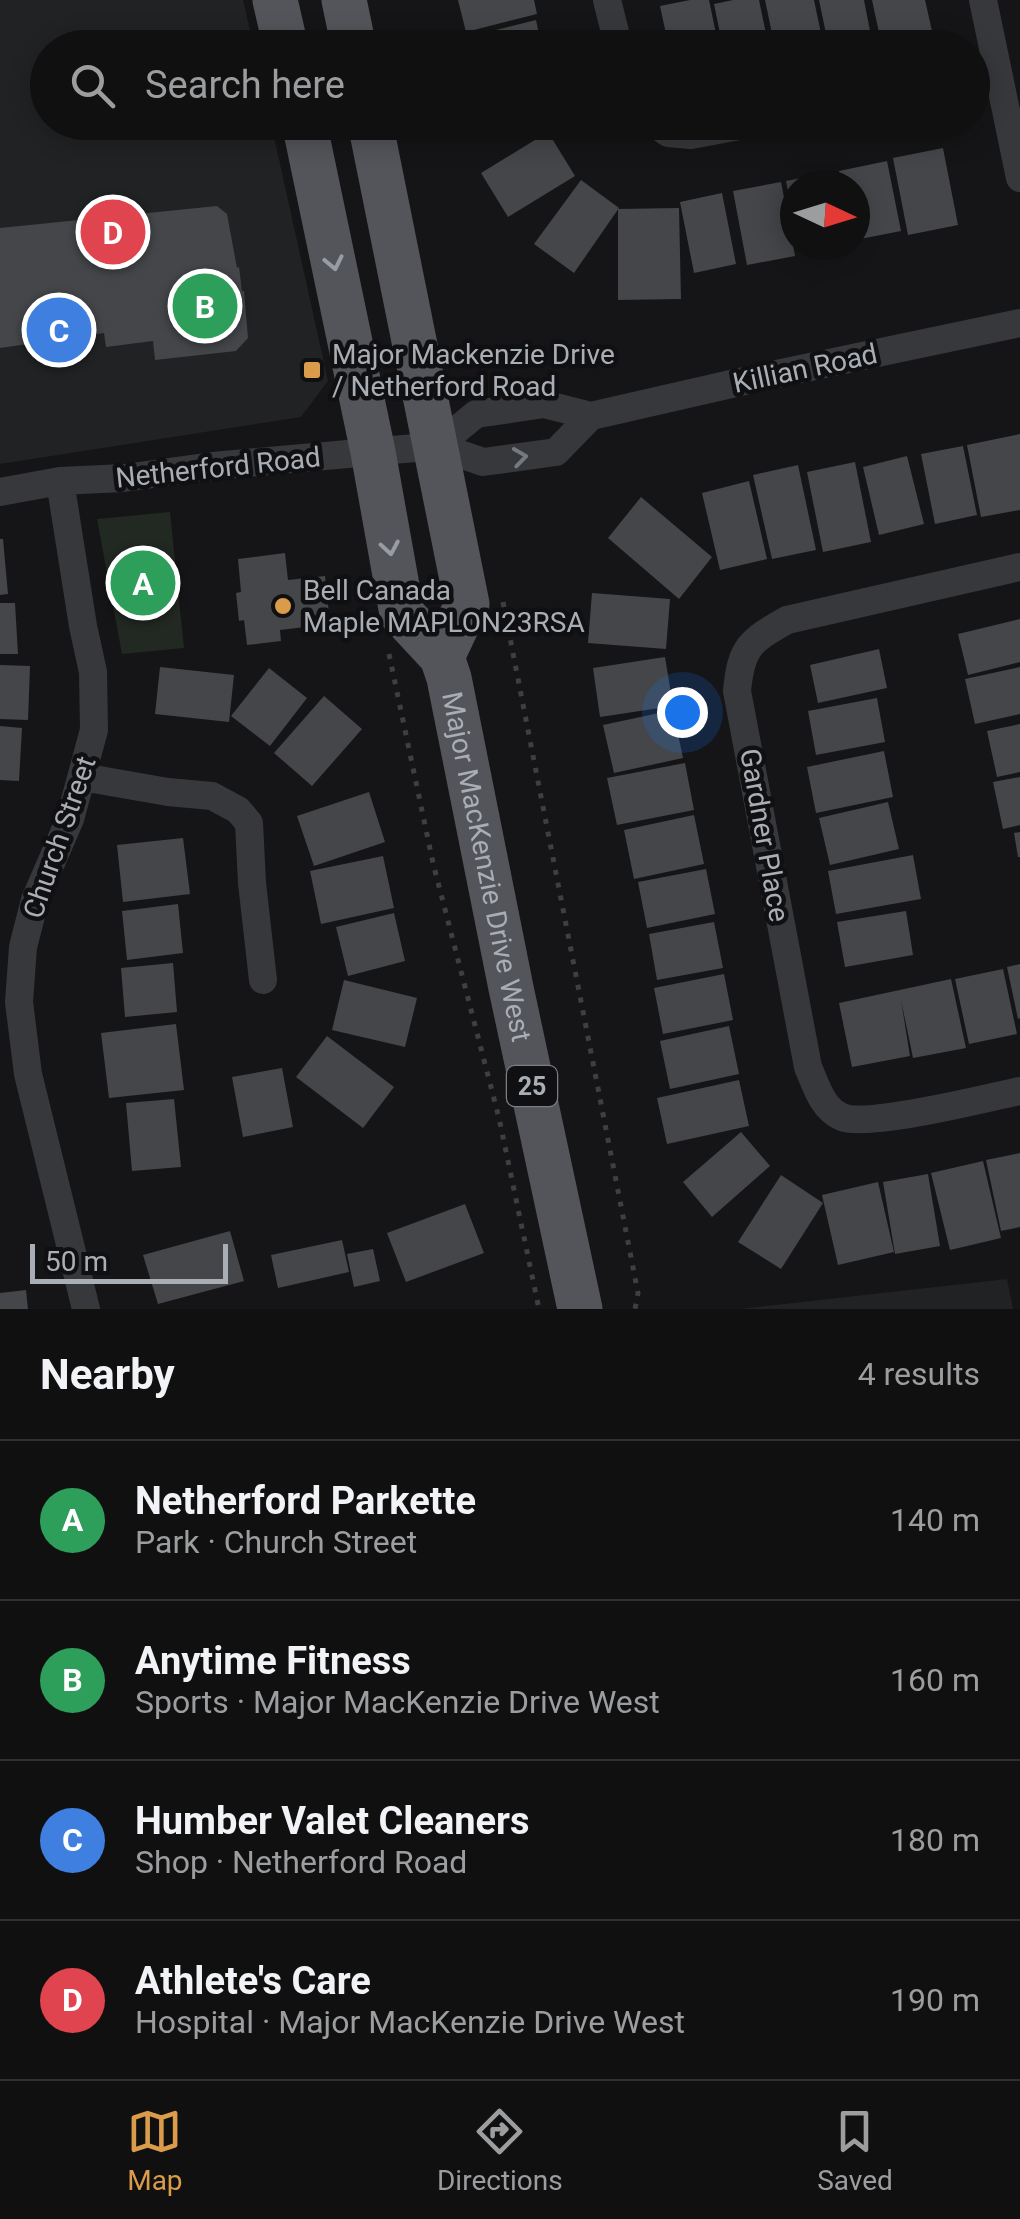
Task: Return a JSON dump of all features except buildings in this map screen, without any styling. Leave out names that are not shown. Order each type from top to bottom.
[{"type":"main road","points":[[274,0],[282,30]]},
{"type":"main road","points":[[344,0],[350,30]]},
{"type":"main road","name":"Major MacKenzie Drive West","points":[[308,140],[373,452],[402,614],[442,657],[449,678],[580,1309]]},
{"type":"main road","name":"Major MacKenzie Drive West","points":[[374,140],[467,604],[442,657]]},
{"type":"street","points":[[607,0],[614,30]]},
{"type":"street","points":[[983,0],[984,30]]},
{"type":"street","points":[[990,89],[1020,178]]},
{"type":"street","name":"Killian Road","points":[[437,446],[476,414],[544,404],[591,416],[1020,323]]},
{"type":"street","points":[[437,446],[483,462],[556,452],[591,416]]},
{"type":"street","name":"Netherford Road","points":[[0,492],[60,481],[437,446]]},
{"type":"street","name":"Church Street","points":[[60,481],[93,672],[94,730],[70,819],[36,900],[9,1002],[86,1309]]},
{"type":"street","name":"Gardner Place","points":[[1020,567],[788,620],[750,645],[740,668],[738,691],[808,1067],[824,1104],[843,1118],[870,1120],[1020,1091]]},
{"type":"street","points":[[82,777],[212,796],[238,810],[249,823],[263,980]]},
{"type":"path","points":[[501,592],[638,1293],[635,1309]]},
{"type":"path","points":[[388,648],[433,863],[500,1118],[539,1309]]},
{"type":"shaded area","points":[[0,0],[243,0],[250,30],[30,30],[30,140],[275,140],[328,381],[301,417],[0,464]]},
{"type":"shaded area","points":[[170,512],[184,648],[122,654],[97,519]]},
{"type":"shaded area","points":[[1007,1279],[1013,1309],[740,1309]]},
{"type":"place","name":"Athlete's Care","points":[[113,232]]},
{"type":"place","name":"Anytime Fitness","points":[[205,306]]},
{"type":"place","name":"Humber Valet Cleaners","points":[[59,330]]},
{"type":"place","name":"Major Mackenzie Drive / Netherford Road","points":[[312,370]]},
{"type":"place","name":"Netherford Parkette","points":[[143,583]]},
{"type":"place","name":"Bell Canada Maple MAPLON23RSA","points":[[283,606]]}]
